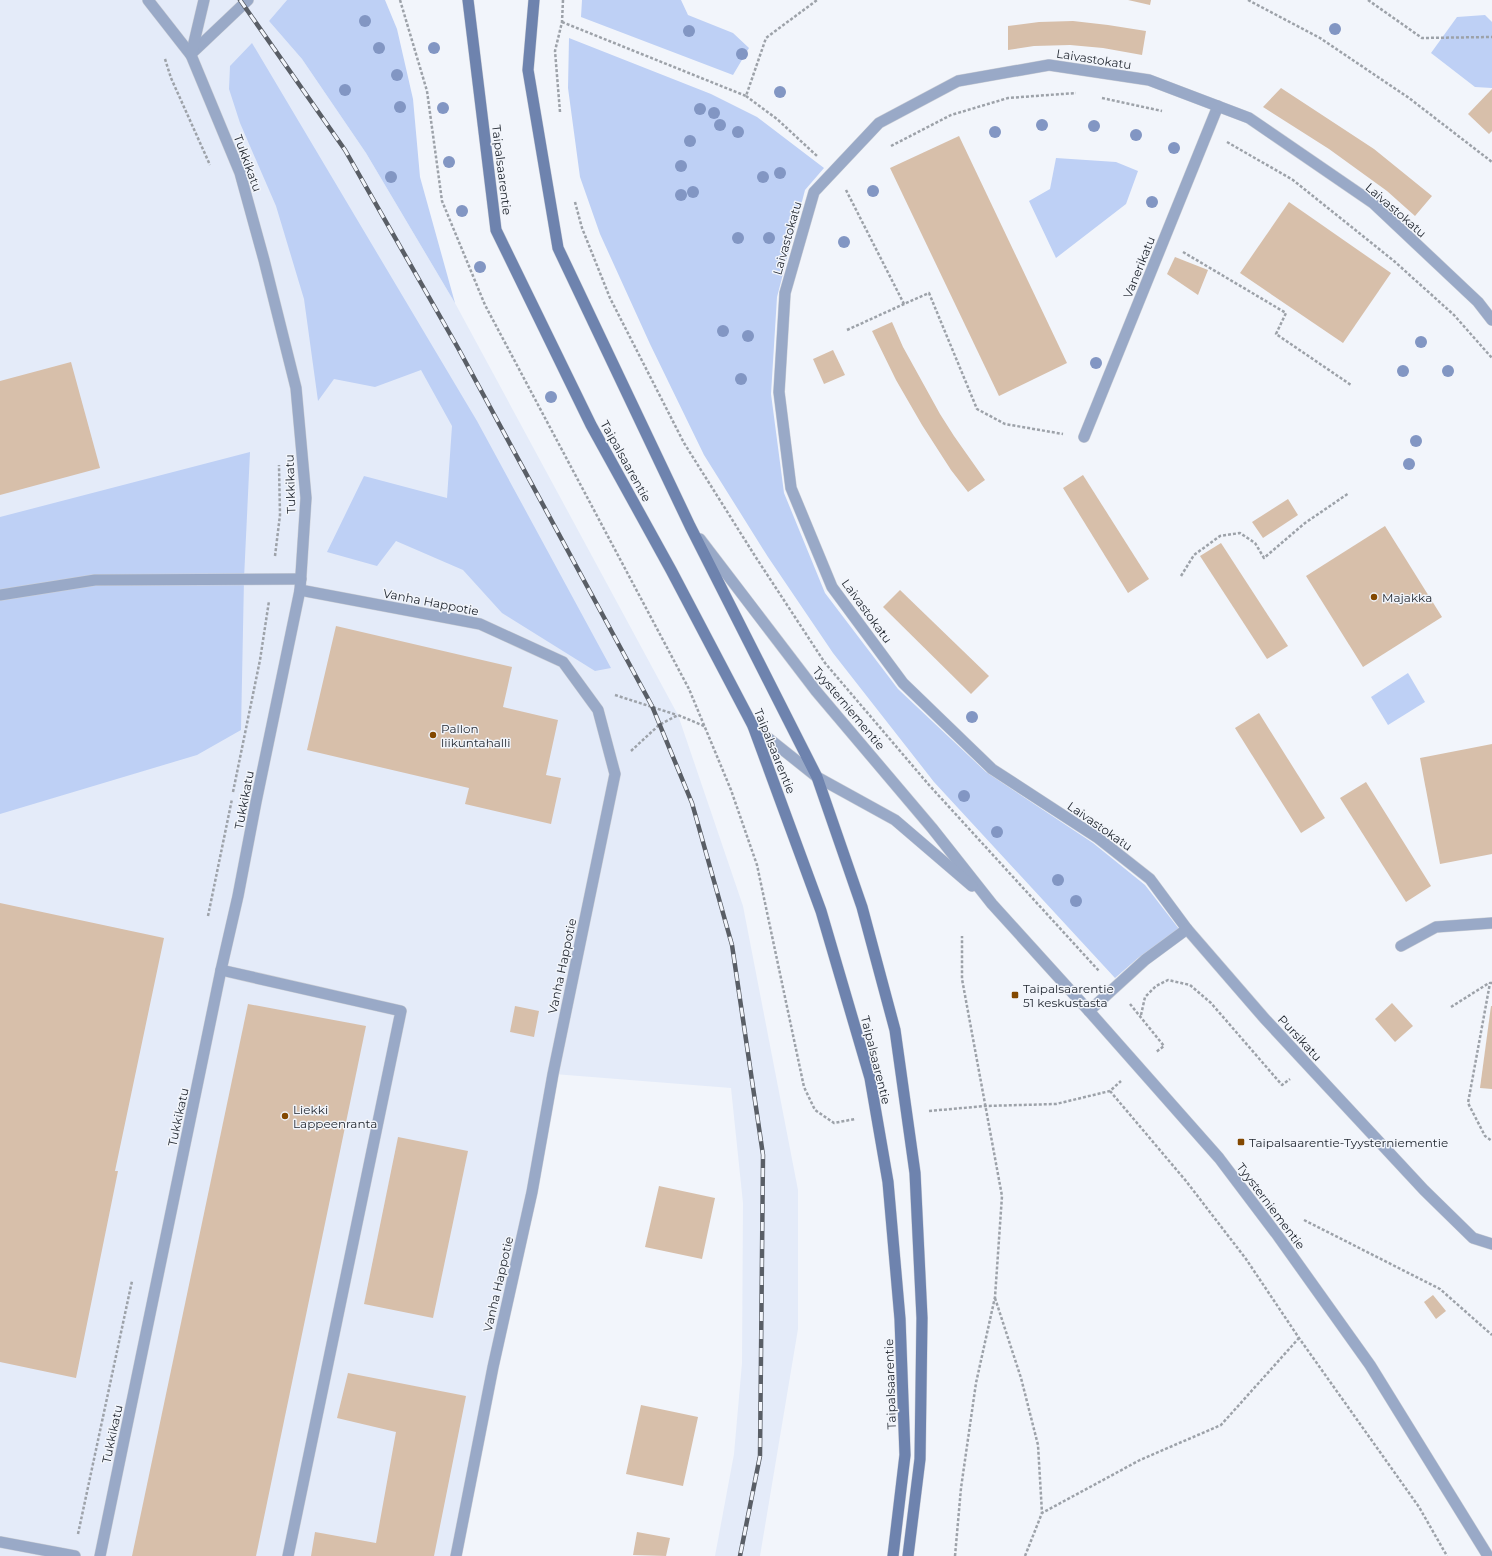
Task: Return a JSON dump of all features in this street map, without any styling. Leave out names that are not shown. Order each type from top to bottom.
[{"type":"main road","name":"Taipalsaarentie","points":[[468,0],[496,230],[591,425],[671,570],[753,726],[821,911],[870,1078],[888,1182],[900,1319],[905,1455],[893,1556]]},
{"type":"main road","name":"Taipalsaarentie","points":[[534,0],[528,70],[558,248],[690,526],[817,777],[862,907],[895,1030],[915,1173],[922,1318],[920,1451],[908,1556]]},
{"type":"street","name":"Tukkikatu","points":[[100,1556],[238,896],[300,590],[306,498],[296,388],[264,260],[240,173],[191,55],[148,0]]},
{"type":"street","points":[[191,55],[204,0]]},
{"type":"street","points":[[191,55],[248,0]]},
{"type":"street","name":"Laivastokatu","points":[[1187,929],[1150,879],[1098,838],[992,769],[903,683],[832,587],[791,488],[779,392],[785,293],[814,192],[879,123],[958,81],[1049,65],[1149,80],[1249,118],[1373,204],[1478,302],[1492,320]]},
{"type":"street","name":"Vanerikatu","points":[[1084,437],[1218,106]]},
{"type":"street","name":"Tyysterniementie","points":[[690,526],[816,691],[932,828],[992,904],[1219,1158],[1278,1236],[1370,1365],[1488,1556]]},
{"type":"street","points":[[0,595],[95,580],[301,579]]},
{"type":"street","name":"Vanha Happotie","points":[[300,590],[480,624],[563,662],[598,710],[615,774],[554,1074],[532,1192],[493,1367],[456,1556]]},
{"type":"street","name":"Tyysterniementie","points":[[753,726],[817,777],[895,820],[992,904]]},
{"type":"street","points":[[1401,946],[1436,927],[1492,923]]},
{"type":"street","points":[[1089,1011],[1145,960],[1187,929]]},
{"type":"street","name":"Pursikatu","points":[[1187,929],[1265,1019],[1424,1190],[1473,1238],[1492,1244]]},
{"type":"street","points":[[222,970],[401,1011],[288,1556]]},
{"type":"street","points":[[0,1542],[74,1556]]},
{"type":"path","points":[[400,0],[427,91],[442,201],[482,298],[634,588],[689,689],[731,790],[757,865],[804,1088],[815,1110],[834,1123],[859,1118]]},
{"type":"path","points":[[560,113],[555,51],[562,22],[563,0]]},
{"type":"path","points":[[746,96],[766,38],[817,0]]},
{"type":"path","points":[[1248,0],[1320,38],[1409,98],[1492,162]]},
{"type":"path","points":[[1368,0],[1422,38],[1492,37]]},
{"type":"path","points":[[562,22],[746,96],[778,119],[820,158],[832,173]]},
{"type":"path","points":[[163,56],[171,78],[213,171]]},
{"type":"path","points":[[845,190],[904,304]]},
{"type":"path","points":[[574,198],[582,228],[610,298],[684,443],[825,663],[929,785],[1115,988],[1164,1046]]},
{"type":"path","points":[[1164,240],[1286,313],[1276,334],[1351,385]]},
{"type":"path","points":[[847,330],[929,293],[977,409],[1005,424],[1084,437]]},
{"type":"path","points":[[208,918],[260,660],[280,515],[279,463]]},
{"type":"path","points":[[1181,576],[1194,555],[1220,536],[1240,533],[1255,543],[1264,558],[1306,523],[1349,493]]},
{"type":"path","points":[[578,684],[705,726]]},
{"type":"path","points":[[613,768],[659,725],[678,716]]},
{"type":"path","points":[[955,1556],[961,1488],[976,1383],[995,1297],[1002,1196],[962,979],[962,936]]},
{"type":"path","points":[[1140,1016],[1145,997],[1156,986],[1168,980],[1190,985],[1211,1003],[1282,1085]]},
{"type":"path","points":[[1451,1007],[1491,983]]},
{"type":"path","points":[[1491,983],[1468,1103],[1485,1136],[1492,1141]]},
{"type":"path","points":[[929,1111],[985,1106],[1056,1104],[1110,1091],[1186,1181],[1246,1259],[1299,1338],[1419,1507],[1447,1556]]},
{"type":"path","points":[[1304,1220],[1440,1289],[1492,1335]]},
{"type":"path","points":[[74,1556],[133,1274]]},
{"type":"path","points":[[995,1297],[1021,1378],[1038,1445],[1042,1513],[1025,1556]]},
{"type":"path","points":[[1042,1513],[1140,1460],[1221,1425],[1299,1338]]},
{"type":"shaded area","points":[[0,0],[287,0],[269,21],[302,59],[366,153],[455,303],[678,715],[743,906],[798,1190],[798,1329],[760,1556],[715,1556],[734,1454],[742,1363],[743,1203],[731,1088],[554,1074],[456,1556],[0,1556]]},
{"type":"shaded area","points":[[287,0],[385,0],[397,29],[413,99],[420,177],[455,303],[366,153],[302,59],[269,21]]},
{"type":"shaded area","points":[[582,0],[681,0],[688,15],[733,33],[749,48],[733,75],[581,17]]},
{"type":"shaded area","points":[[1485,15],[1492,22],[1492,88],[1475,87],[1431,53],[1457,17]]},
{"type":"shaded area","points":[[569,38],[711,94],[757,117],[824,168],[805,190],[777,297],[771,394],[784,493],[825,593],[898,689],[986,772],[1093,843],[1145,885],[1179,929],[1138,958],[1115,978],[934,782],[833,653],[768,557],[704,455],[650,344],[600,234],[580,177],[568,88]]},
{"type":"shaded area","points":[[252,43],[477,421],[611,668],[595,671],[502,613],[463,570],[396,541],[377,566],[327,552],[364,476],[447,498],[452,426],[421,370],[375,387],[334,379],[318,401],[304,299],[276,206],[240,123],[229,89],[230,66]]},
{"type":"shaded area","points":[[1056,158],[1116,162],[1138,171],[1126,204],[1056,258],[1029,201],[1050,189]]},
{"type":"shaded area","points":[[250,452],[244,579],[241,730],[197,755],[0,814],[0,517]]},
{"type":"shaded area","points":[[1408,673],[1425,702],[1388,725],[1371,697]]},
{"type":"building","points":[[1128,0],[1151,0],[1150,5]]},
{"type":"building","points":[[1073,21],[1146,31],[1142,55],[1103,48],[1070,45],[1034,46],[1008,50],[1008,26],[1039,22]]},
{"type":"building","points":[[1281,88],[1374,149],[1432,196],[1415,216],[1387,191],[1329,149],[1263,107]]},
{"type":"building","points":[[1492,89],[1492,131],[1489,134],[1468,114]]},
{"type":"building","points":[[959,136],[1067,363],[999,396],[890,168]]},
{"type":"building","points":[[1289,202],[1391,273],[1343,343],[1240,273]]},
{"type":"building","points":[[1175,257],[1208,270],[1198,295],[1167,274]]},
{"type":"building","points":[[892,322],[903,347],[940,414],[985,480],[968,492],[951,470],[922,425],[896,380],[872,331]]},
{"type":"building","points":[[833,350],[845,375],[824,384],[813,359]]},
{"type":"building","points":[[71,362],[100,468],[0,495],[0,381]]},
{"type":"building","points":[[1083,475],[1149,579],[1128,593],[1063,488]]},
{"type":"building","points":[[1288,499],[1298,515],[1263,538],[1252,522]]},
{"type":"building","name":"Majakka","points":[[1385,526],[1442,617],[1363,667],[1306,576]]},
{"type":"building","points":[[1221,543],[1288,646],[1267,659],[1200,556]]},
{"type":"building","points":[[900,590],[989,676],[971,694],[883,607]]},
{"type":"building","name":"Pallon liikuntahalli","points":[[336,626],[512,667],[503,707],[558,720],[546,775],[561,778],[551,824],[465,804],[469,788],[307,750]]},
{"type":"building","points":[[1259,713],[1325,818],[1301,833],[1235,728]]},
{"type":"building","points":[[1492,744],[1492,854],[1440,864],[1420,758]]},
{"type":"building","points":[[1366,782],[1431,886],[1406,902],[1340,798]]},
{"type":"building","points":[[0,903],[164,938],[115,1171],[118,1171],[76,1378],[0,1362]]},
{"type":"building","points":[[1392,1003],[1413,1026],[1395,1042],[1375,1019]]},
{"type":"building","points":[[248,1004],[366,1026],[256,1556],[132,1556]]},
{"type":"building","points":[[515,1006],[539,1011],[534,1037],[510,1032]]},
{"type":"building","points":[[1492,1006],[1492,1089],[1480,1088]]},
{"type":"building","points":[[398,1137],[468,1151],[433,1318],[364,1304]]},
{"type":"building","points":[[659,1186],[715,1198],[702,1259],[645,1247]]},
{"type":"building","points":[[1433,1295],[1446,1311],[1436,1319],[1424,1302]]},
{"type":"building","points":[[348,1373],[466,1396],[434,1556],[311,1556],[315,1532],[376,1543],[396,1432],[337,1418]]},
{"type":"building","points":[[641,1405],[698,1417],[683,1486],[626,1474]]},
{"type":"building","points":[[637,1532],[670,1538],[666,1556],[633,1555]]},
{"type":"railway","points":[[240,0],[345,150],[458,348],[652,706],[692,803],[732,945],[763,1155],[760,1456],[740,1556]]},
{"type":"place","name":"Majakka","points":[[1374,597]]},
{"type":"place","name":"Pallon liikuntahalli","points":[[433,735]]},
{"type":"place","name":"Taipalsaarentie 51 keskustasta","points":[[1015,995]]},
{"type":"place","name":"Liekki Lappeenranta","points":[[285,1116]]},
{"type":"place","name":"Taipalsaarentie-Tyysterniementie","points":[[1241,1142]]}]
